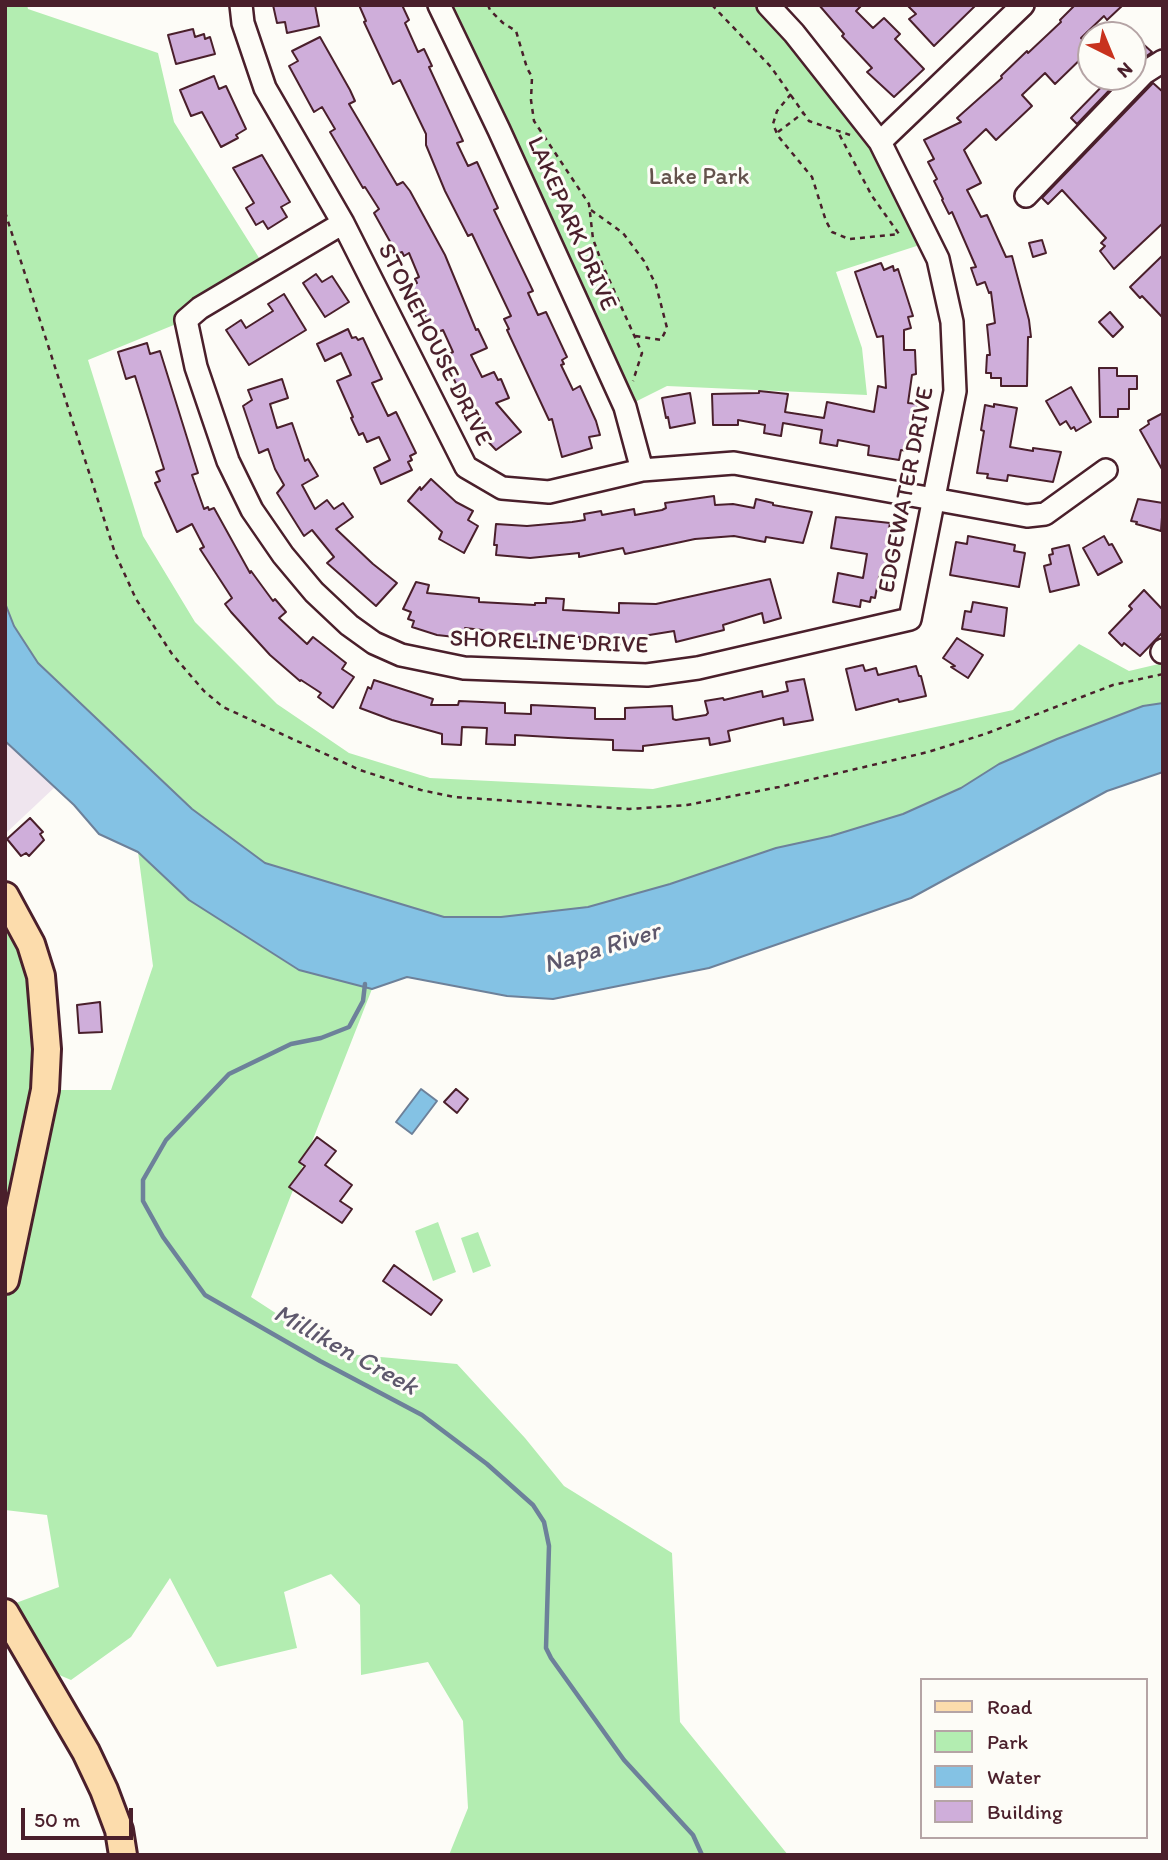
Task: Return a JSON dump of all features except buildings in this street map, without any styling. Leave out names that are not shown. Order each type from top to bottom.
[{"type":"main road","points":[[5,896],[31,944],[41,976],[47,1049],[45,1090],[5,1280]]},
{"type":"main road","points":[[5,1613],[90,1761],[119,1830],[123,1855]]},
{"type":"street","name":"STONEHOUSE DRIVE","points":[[241,5],[243,23],[264,88],[343,223],[466,467],[502,488],[549,492],[642,470],[734,463],[1027,516],[1045,514],[1106,470]]},
{"type":"street","name":"LAKEPARK DRIVE","points":[[439,5],[625,407],[642,470]]},
{"type":"street","name":"EDGEWATER DRIVE","points":[[769,5],[880,142],[937,259],[952,322],[955,391],[910,619]]},
{"type":"street","points":[[880,142],[1023,5]]},
{"type":"street","points":[[1026,196],[1144,73],[1163,61]]},
{"type":"street","name":"SHORELINE DRIVE","points":[[343,223],[200,308],[186,320],[196,367],[228,461],[252,510],[283,555],[314,592],[349,625],[374,643],[401,655],[464,668],[647,675],[698,668],[910,619]]},
{"type":"path","points":[[488,5],[503,23],[516,31],[532,76],[534,121],[590,208],[623,233],[644,261],[656,285],[667,328],[661,340],[635,336]]},
{"type":"path","points":[[712,5],[771,67],[809,121],[838,132],[880,142]]},
{"type":"path","points":[[791,94],[778,111],[773,124],[812,177],[825,221],[832,232],[849,239],[899,234],[873,196],[838,132]]},
{"type":"path","points":[[777,132],[803,113]]},
{"type":"path","points":[[590,208],[596,248],[642,352],[625,407]]},
{"type":"shaded area","points":[[5,741],[55,787],[5,834]]},
{"type":"green space","points":[[5,5],[27,5],[28,9],[158,53],[174,122],[266,269],[186,320],[88,360],[143,536],[195,622],[277,704],[349,753],[430,778],[653,789],[1013,710],[1079,644],[1129,671],[1163,663],[1163,703],[1143,706],[999,764],[961,788],[903,814],[831,836],[776,848],[670,884],[588,907],[501,917],[444,917],[265,863],[192,809],[38,663],[14,626],[5,603]]},
{"type":"green space","name":"Lake Park","points":[[437,5],[768,5],[880,142],[929,242],[836,272],[862,348],[867,395],[667,386],[625,407]]},
{"type":"green space","points":[[138,852],[189,900],[298,970],[372,989],[251,1297],[337,1353],[457,1364],[525,1438],[564,1486],[672,1553],[680,1722],[788,1855],[449,1855],[468,1808],[463,1721],[428,1662],[361,1675],[360,1605],[331,1574],[284,1592],[297,1648],[217,1667],[170,1578],[131,1637],[71,1680],[36,1665],[5,1607],[59,1587],[47,1515],[5,1510],[5,896],[31,944],[45,1090],[111,1090],[153,966]]},
{"type":"green space","points":[[438,1222],[456,1272],[433,1281],[415,1231]]},
{"type":"green space","points":[[478,1232],[491,1266],[473,1273],[461,1238]]},
{"type":"water","name":"Napa River","points":[[5,603],[14,626],[38,663],[192,809],[265,863],[444,917],[501,917],[588,907],[670,884],[776,848],[831,836],[903,814],[961,788],[999,764],[1057,739],[1143,706],[1163,703],[1163,772],[1107,791],[911,898],[709,968],[553,999],[507,996],[407,977],[372,989],[299,970],[189,900],[138,852],[99,834],[74,805],[5,741]]},
{"type":"water","points":[[421,1089],[437,1101],[412,1134],[396,1122]]},
{"type":"waterway","name":"Milliken Creek","points":[[365,984],[363,1001],[349,1027],[321,1038],[291,1044],[229,1074],[166,1140],[143,1180],[143,1201],[163,1237],[205,1295],[320,1361],[422,1415],[487,1464],[533,1505],[544,1522],[549,1546],[546,1648],[624,1760],[693,1835],[702,1855]]}]
